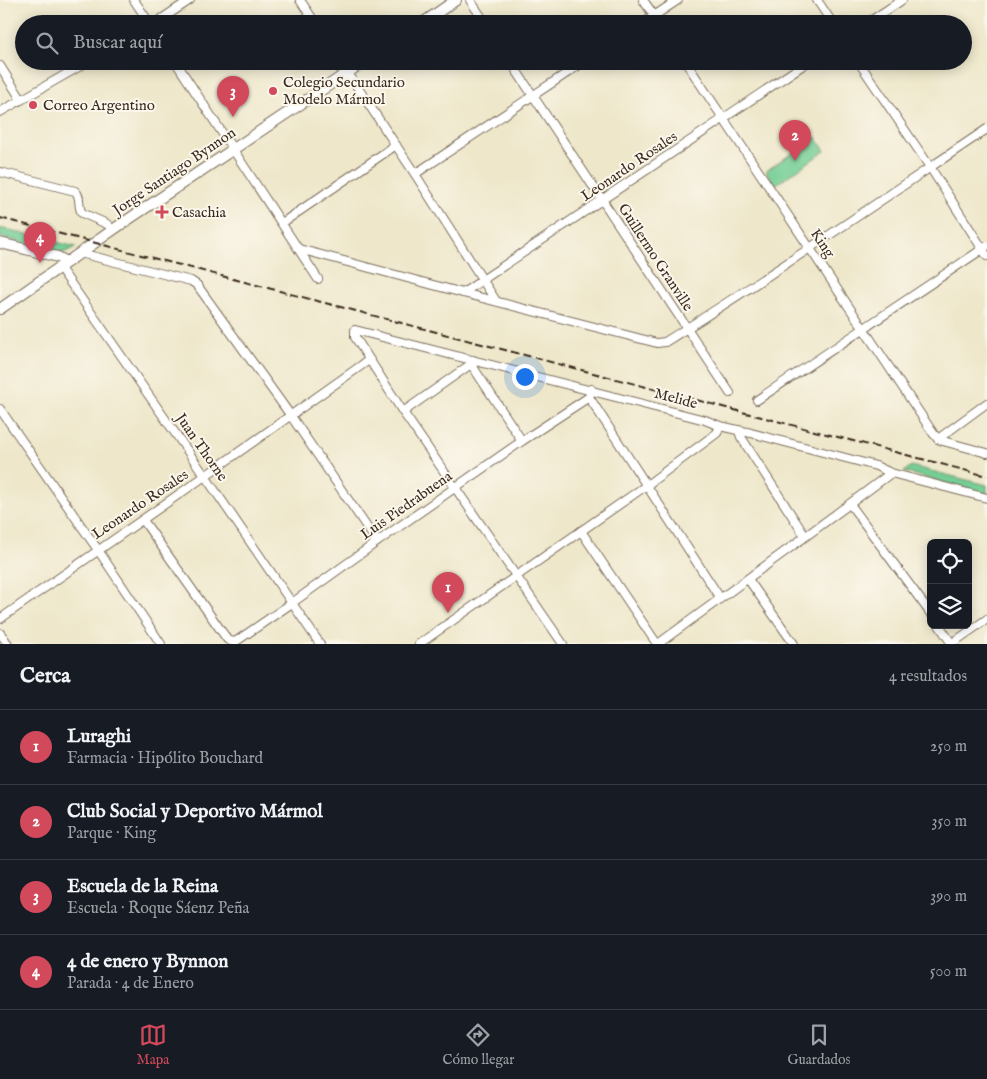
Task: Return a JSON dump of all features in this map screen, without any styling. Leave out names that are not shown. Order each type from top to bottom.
[{"type":"street","points":[[134,0],[144,15]]},
{"type":"street","points":[[168,15],[190,0]]},
{"type":"street","points":[[300,0],[310,15]]},
{"type":"street","points":[[434,15],[456,0]]},
{"type":"street","points":[[470,0],[480,15]]},
{"type":"street","points":[[643,0],[653,15]]},
{"type":"street","points":[[656,15],[678,0]]},
{"type":"street","points":[[817,0],[826,15]]},
{"type":"street","points":[[880,15],[902,0]]},
{"type":"street","points":[[0,66],[21,99]]},
{"type":"street","points":[[0,112],[73,70]]},
{"type":"street","points":[[181,70],[318,279]]},
{"type":"street","points":[[346,70],[496,301]]},
{"type":"street","name":"Jorge Santiago Bynnon","points":[[0,309],[113,230],[352,70]]},
{"type":"street","name":"Guillermo Granville","points":[[516,70],[730,393]]},
{"type":"street","points":[[415,174],[572,70]]},
{"type":"street","name":"King","points":[[691,70],[932,433],[938,439]]},
{"type":"street","name":"Leonardo Rosales","points":[[463,293],[795,70]]},
{"type":"street","points":[[757,400],[985,250],[864,70]]},
{"type":"street","points":[[300,249],[657,343],[665,342],[810,248],[987,129]]},
{"type":"street","points":[[282,223],[396,145]]},
{"type":"street","points":[[0,172],[75,191],[79,197],[79,208],[82,213],[107,224],[113,230]]},
{"type":"street","points":[[0,243],[58,257],[64,265]]},
{"type":"street","points":[[80,253],[191,282],[196,285],[291,416],[377,542]]},
{"type":"street","name":"Juan Thorne","points":[[64,265],[320,644]]},
{"type":"street","name":"Melide","points":[[370,360],[355,337],[355,330],[590,393],[705,420],[720,426],[876,466],[891,473],[987,498]]},
{"type":"street","points":[[370,360],[403,412],[563,644]]},
{"type":"street","name":"Leonardo Rosales","points":[[0,619],[370,360]]},
{"type":"street","points":[[403,412],[472,362],[522,441]]},
{"type":"street","points":[[590,393],[720,598]]},
{"type":"street","name":"Luis Piedrabuena","points":[[143,520],[227,638],[235,642],[590,393]]},
{"type":"street","points":[[938,439],[987,403]]},
{"type":"street","points":[[0,409],[162,644]]},
{"type":"street","points":[[419,644],[647,485],[717,433],[720,426]]},
{"type":"street","points":[[739,431],[805,536]]},
{"type":"street","points":[[938,439],[987,453]]},
{"type":"street","points":[[581,531],[658,644],[891,473]]},
{"type":"street","points":[[850,504],[927,609]]},
{"type":"street","points":[[748,579],[794,644]]},
{"type":"street","points":[[942,629],[952,644],[987,619]]},
{"type":"street","points":[[0,633],[8,644]]},
{"type":"green space","points":[[816,137],[825,151],[775,185],[766,171]]},
{"type":"green space","points":[[0,228],[76,247],[63,253],[0,237]]},
{"type":"green space","points":[[911,466],[987,485],[987,494],[904,472]]},
{"type":"railway","points":[[0,218],[987,476]]},
{"type":"place","name":"Colegio Secundario Modelo Mármol","points":[[273,91]]},
{"type":"place","name":"Correo Argentino","points":[[33,105]]},
{"type":"place","name":"Escuela de la Reina","points":[[233,117]]},
{"type":"place","name":"Club Social y Deportivo Mármol","points":[[795,161]]},
{"type":"place","name":"Casachia","points":[[162,212]]},
{"type":"place","name":"4 de enero y Bynnon","points":[[40,263]]},
{"type":"place","name":"Luraghi","points":[[448,613]]}]
